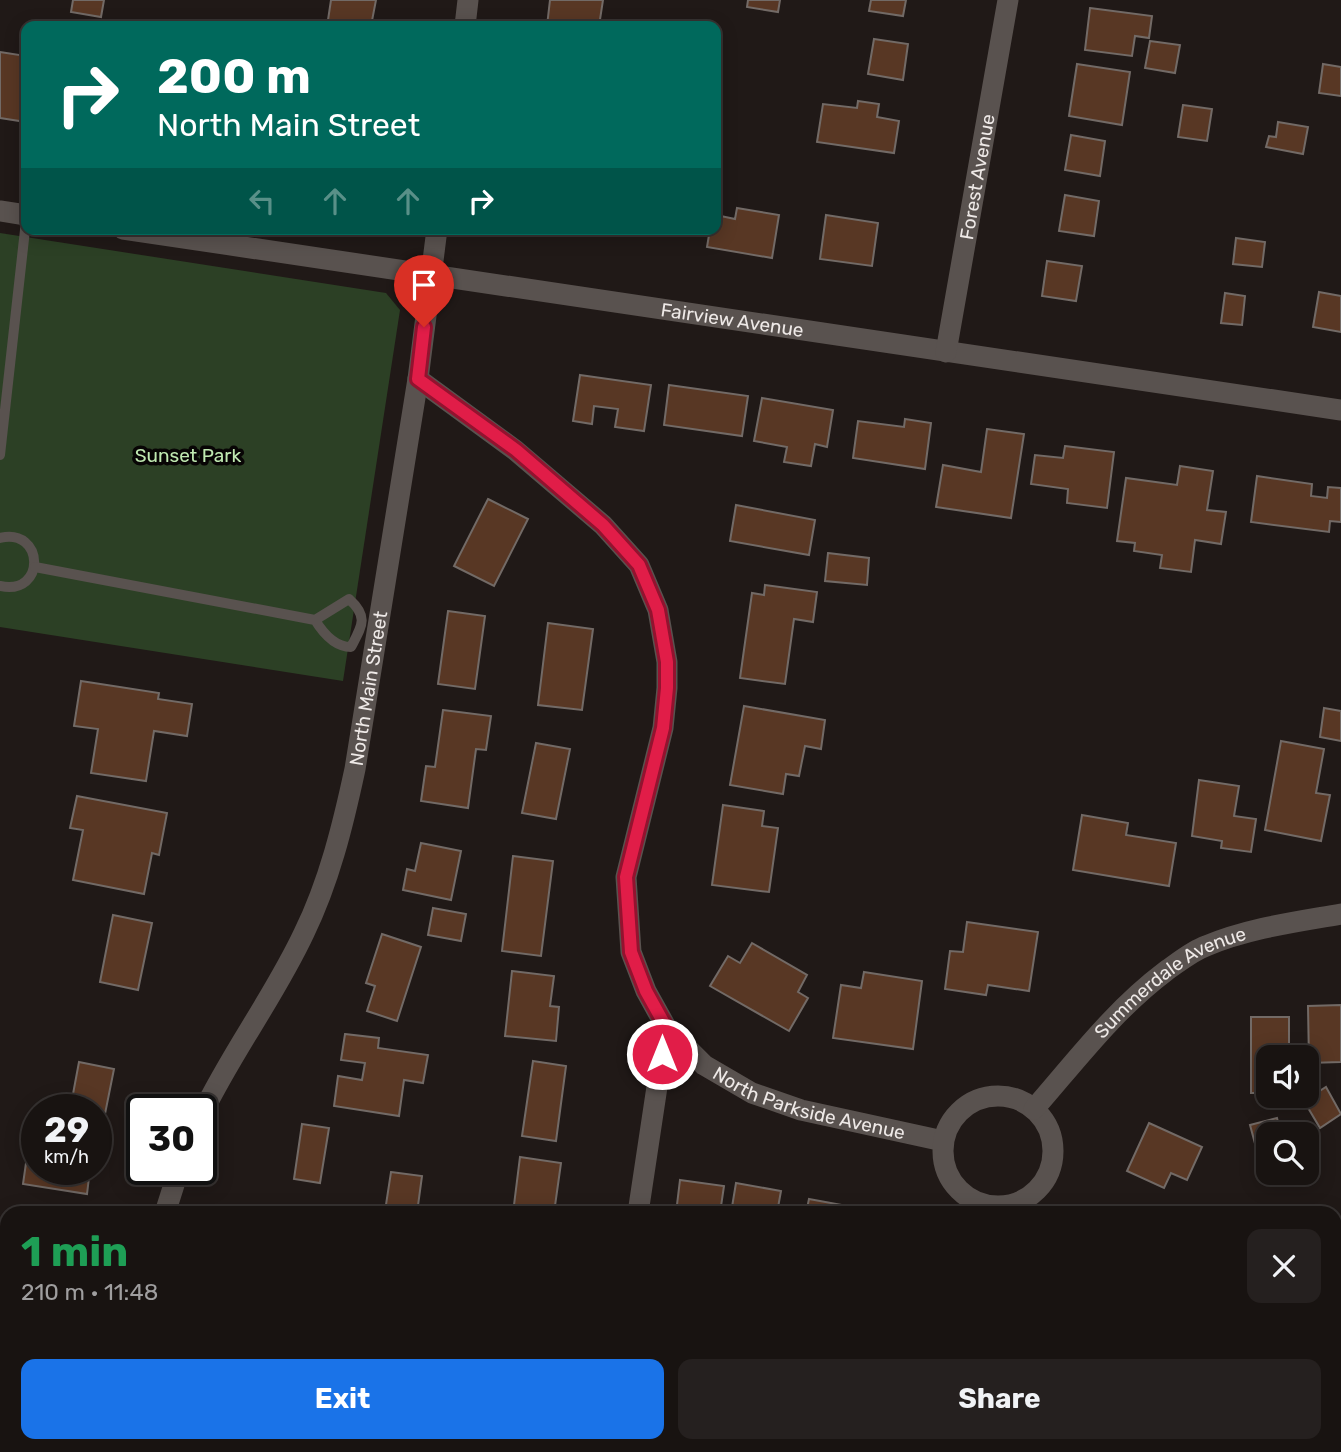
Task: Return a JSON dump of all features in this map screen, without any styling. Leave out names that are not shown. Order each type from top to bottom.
[{"type":"street","points":[[465,21],[468,0]]},
{"type":"street","name":"Forest Avenue","points":[[946,352],[1008,0]]},
{"type":"street","points":[[0,211],[21,214]]},
{"type":"street","name":"Fairview Avenue","points":[[162,235],[1341,410]]},
{"type":"street","name":"North Main Street","points":[[213,1094],[311,918],[346,809],[355,769],[370,626],[418,379],[436,235]]},
{"type":"street","name":"North Parkside Avenue","points":[[418,379],[516,450],[603,525],[639,565],[658,610],[667,662],[663,728],[626,877],[631,952],[646,991],[666,1027],[704,1065],[752,1093],[801,1110],[943,1140]]},
{"type":"street","name":"Summerdale Avenue","points":[[1034,1110],[1112,1018],[1179,962],[1203,947],[1234,935],[1341,914]]},
{"type":"street","points":[[639,1206],[666,1027]]},
{"type":"street","points":[[988,1206],[971,1201],[954,1187],[944,1168],[943,1140],[948,1125],[962,1108],[981,1098],[1003,1096],[1024,1102],[1041,1116],[1052,1135],[1054,1157],[1048,1177],[1034,1195],[1019,1206]]},
{"type":"street","points":[[166,1206],[174,1185]]},
{"type":"lane","points":[[0,454],[24,235]]},
{"type":"lane","points":[[0,538],[13,537],[27,544],[32,551],[34,567],[32,575],[19,586],[0,586]]},
{"type":"lane","points":[[34,567],[315,620],[349,599],[360,609],[370,626],[351,648],[341,647],[325,634],[315,620]]},
{"type":"green space","name":"Sunset Park","points":[[0,233],[386,293],[400,310],[343,681],[0,627]]},
{"type":"building","points":[[73,0],[104,0],[101,17],[71,12]]},
{"type":"building","points":[[331,0],[376,0],[372,21],[328,20]]},
{"type":"building","points":[[550,0],[603,0],[600,21],[548,21]]},
{"type":"building","points":[[748,0],[780,0],[778,12],[747,7]]},
{"type":"building","points":[[871,0],[906,0],[903,16],[869,11]]},
{"type":"building","points":[[1090,8],[1152,16],[1149,38],[1135,36],[1132,56],[1085,50]]},
{"type":"building","points":[[874,39],[908,44],[903,80],[868,74]]},
{"type":"building","points":[[1150,41],[1180,45],[1175,73],[1145,68]]},
{"type":"building","points":[[0,52],[21,55],[21,121],[0,118]]},
{"type":"building","points":[[1077,64],[1130,72],[1122,125],[1069,116]]},
{"type":"building","points":[[1323,64],[1341,67],[1341,96],[1319,93]]},
{"type":"building","points":[[858,101],[879,104],[877,117],[899,121],[894,153],[817,142],[823,104],[857,108]]},
{"type":"building","points":[[1183,105],[1212,109],[1207,141],[1178,137]]},
{"type":"building","points":[[1278,122],[1308,127],[1303,154],[1266,147],[1269,136],[1276,137]]},
{"type":"building","points":[[1071,135],[1105,141],[1100,176],[1065,170]]},
{"type":"building","points":[[1065,195],[1099,201],[1094,236],[1059,231]]},
{"type":"building","points":[[737,208],[779,215],[772,258],[707,247],[709,235],[721,235],[721,216],[735,219]]},
{"type":"building","points":[[826,215],[878,223],[872,266],[820,259]]},
{"type":"building","points":[[1236,238],[1265,242],[1262,267],[1233,264]]},
{"type":"building","points":[[1047,261],[1082,266],[1076,301],[1042,296]]},
{"type":"building","points":[[1319,292],[1341,296],[1341,332],[1313,327]]},
{"type":"building","points":[[1225,293],[1245,296],[1242,325],[1221,323]]},
{"type":"building","points":[[580,375],[651,385],[644,431],[615,427],[618,409],[594,406],[592,424],[573,421]]},
{"type":"building","points":[[669,385],[748,396],[742,436],[664,425]]},
{"type":"building","points":[[762,398],[833,410],[827,447],[815,444],[811,466],[784,462],[787,447],[754,441]]},
{"type":"building","points":[[905,419],[931,423],[925,469],[853,458],[858,421],[904,427]]},
{"type":"building","points":[[987,429],[1024,434],[1011,518],[936,507],[943,465],[981,472]]},
{"type":"building","points":[[1065,446],[1114,452],[1107,508],[1067,503],[1068,489],[1031,484],[1035,455],[1063,458]]},
{"type":"building","points":[[1180,466],[1213,471],[1207,510],[1226,512],[1221,544],[1195,540],[1191,572],[1160,568],[1162,555],[1134,551],[1135,543],[1117,541],[1126,478],[1177,485]]},
{"type":"building","points":[[1257,476],[1312,484],[1311,496],[1327,498],[1328,487],[1341,488],[1341,522],[1330,521],[1329,532],[1251,522]]},
{"type":"building","points":[[488,499],[528,519],[494,586],[454,566]]},
{"type":"building","points":[[736,505],[815,520],[809,555],[730,541]]},
{"type":"building","points":[[828,553],[869,558],[867,585],[825,581]]},
{"type":"building","points":[[765,585],[817,592],[813,622],[794,619],[785,684],[740,678],[752,593],[764,595]]},
{"type":"building","points":[[448,611],[485,616],[475,689],[438,684]]},
{"type":"building","points":[[548,623],[593,629],[582,710],[538,705]]},
{"type":"building","points":[[81,681],[159,693],[158,699],[192,704],[187,736],[154,731],[146,781],[91,773],[98,729],[74,726]]},
{"type":"building","points":[[744,706],[825,720],[821,749],[805,746],[799,776],[786,774],[783,794],[730,785]]},
{"type":"building","points":[[1324,708],[1341,711],[1341,741],[1320,737]]},
{"type":"building","points":[[443,710],[491,716],[486,750],[476,749],[468,808],[421,801],[426,766],[435,767]]},
{"type":"building","points":[[1281,741],[1324,749],[1316,793],[1330,795],[1321,841],[1265,830]]},
{"type":"building","points":[[536,743],[570,749],[556,819],[522,813]]},
{"type":"building","points":[[1199,780],[1239,786],[1234,816],[1256,819],[1251,852],[1221,848],[1222,841],[1192,836]]},
{"type":"building","points":[[77,796],[167,813],[159,855],[152,853],[144,894],[73,880],[83,830],[70,828]]},
{"type":"building","points":[[723,805],[764,811],[762,826],[778,828],[769,892],[712,885]]},
{"type":"building","points":[[1082,815],[1128,823],[1126,835],[1176,843],[1169,886],[1073,870]]},
{"type":"building","points":[[421,843],[461,851],[451,900],[403,890],[407,869],[415,871]]},
{"type":"building","points":[[513,856],[553,861],[541,956],[502,951]]},
{"type":"building","points":[[433,908],[466,914],[461,941],[428,935]]},
{"type":"building","points":[[113,915],[152,923],[138,990],[100,982]]},
{"type":"building","points":[[967,922],[1038,932],[1029,991],[988,985],[986,995],[945,989],[950,951],[963,952]]},
{"type":"building","points":[[382,934],[421,947],[397,1021],[367,1011],[375,986],[366,983]]},
{"type":"building","points":[[752,943],[807,975],[798,992],[808,998],[789,1031],[710,986],[728,956],[740,963]]},
{"type":"building","points":[[512,971],[554,976],[550,1006],[559,1007],[556,1041],[505,1036]]},
{"type":"building","points":[[864,972],[922,981],[913,1049],[833,1038],[841,985],[861,988]]},
{"type":"building","points":[[1341,1005],[1341,1062],[1319,1063],[1319,1045],[1309,1045],[1308,1006]]},
{"type":"building","points":[[1251,1017],[1289,1017],[1289,1045],[1256,1045],[1256,1093],[1251,1093]]},
{"type":"building","points":[[345,1034],[379,1038],[378,1048],[428,1055],[423,1083],[404,1080],[399,1116],[334,1106],[338,1076],[362,1080],[365,1063],[341,1060]]},
{"type":"building","points":[[533,1061],[566,1066],[556,1141],[522,1136]]},
{"type":"building","points":[[79,1062],[114,1069],[109,1094],[73,1094]]},
{"type":"building","points":[[1326,1087],[1341,1114],[1320,1128],[1319,1122],[1308,1108],[1319,1108],[1319,1091]]},
{"type":"building","points":[[1277,1118],[1278,1122],[1262,1122]]},
{"type":"building","points":[[1149,1123],[1202,1147],[1187,1180],[1171,1173],[1164,1188],[1127,1171]]},
{"type":"building","points":[[1256,1123],[1256,1147],[1250,1125]]},
{"type":"building","points":[[302,1124],[329,1128],[320,1183],[294,1179]]},
{"type":"building","points":[[520,1157],[561,1163],[555,1206],[514,1206]]},
{"type":"building","points":[[391,1172],[422,1176],[418,1206],[386,1206]]},
{"type":"building","points":[[680,1180],[724,1186],[721,1206],[677,1206]]},
{"type":"building","points":[[736,1183],[781,1191],[778,1206],[732,1206]]},
{"type":"building","points":[[29,1185],[88,1185],[87,1194]]},
{"type":"building","points":[[809,1199],[848,1206],[808,1206]]},
{"type":"route","points":[[424,327],[418,379],[516,450],[603,525],[639,565],[658,610],[667,662],[663,728],[626,877],[631,952],[646,991],[666,1027],[662,1054]]}]
